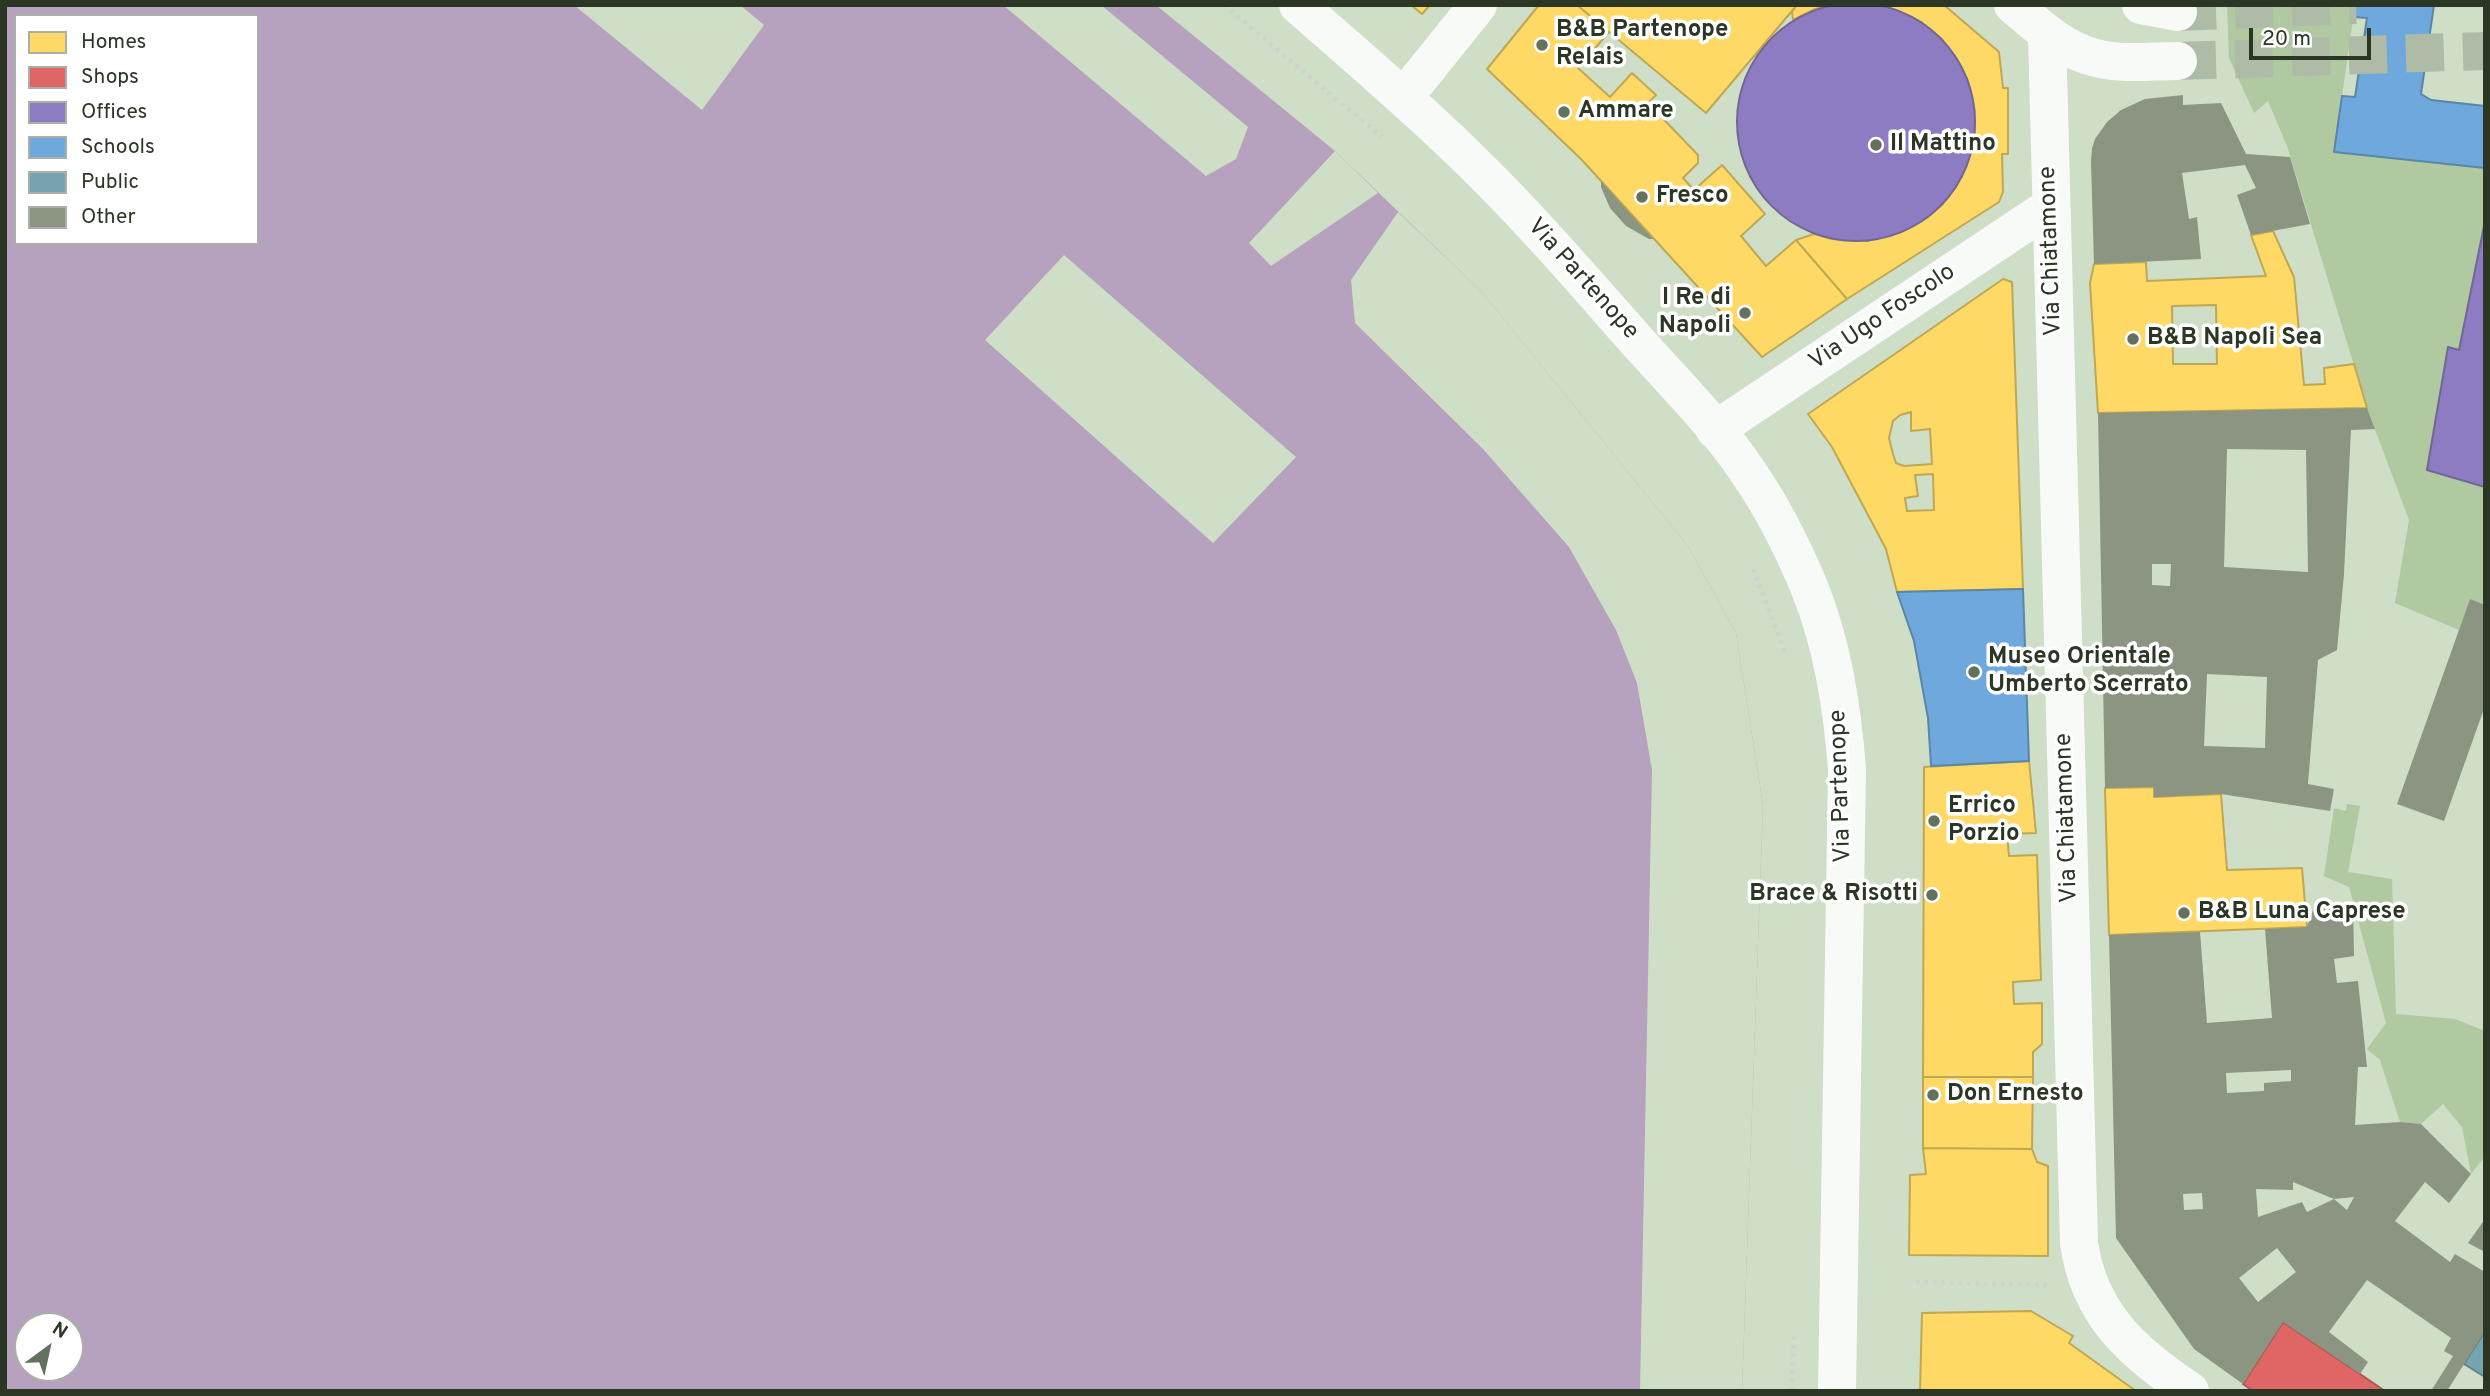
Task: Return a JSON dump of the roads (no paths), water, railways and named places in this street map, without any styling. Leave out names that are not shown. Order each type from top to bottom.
[{"type":"street","name":"Via Partenope","points":[[1298,5],[1404,97],[1469,159],[1565,259],[1715,430],[1748,470],[1810,589],[1833,660],[1847,769],[1837,1391]]},
{"type":"street","points":[[1404,97],[1478,5]]},
{"type":"street","points":[[2013,5],[2047,34],[2070,48],[2098,59],[2178,61]]},
{"type":"street","points":[[2141,5],[2178,12]]},
{"type":"street","name":"Via Chiatamone","points":[[2047,34],[2079,1242],[2082,1266],[2090,1289],[2103,1311],[2139,1353],[2189,1391]]},
{"type":"street","name":"Via Ugo Foscolo","points":[[1715,430],[2052,205]]},
{"type":"tunnel","points":[[2178,12],[2356,5]]},
{"type":"tunnel","points":[[2178,61],[2485,51]]},
{"type":"place","name":"B&B Partenope Relais","points":[[1542,45]]},
{"type":"place","name":"Ammare","points":[[1564,112]]},
{"type":"place","name":"Il Mattino","points":[[1876,145]]},
{"type":"place","name":"Fresco","points":[[1642,197]]},
{"type":"place","name":"I Re di Napoli","points":[[1745,313]]},
{"type":"place","name":"B&B Napoli Sea","points":[[2133,339]]},
{"type":"place","name":"Museo Orientale Umberto Scerrato","points":[[1974,672]]},
{"type":"place","name":"Errico Porzio","points":[[1934,821]]},
{"type":"place","name":"Brace & Risotti","points":[[1932,895]]},
{"type":"place","name":"B&B Luna Caprese","points":[[2184,913]]},
{"type":"place","name":"Don Ernesto","points":[[1933,1095]]}]
